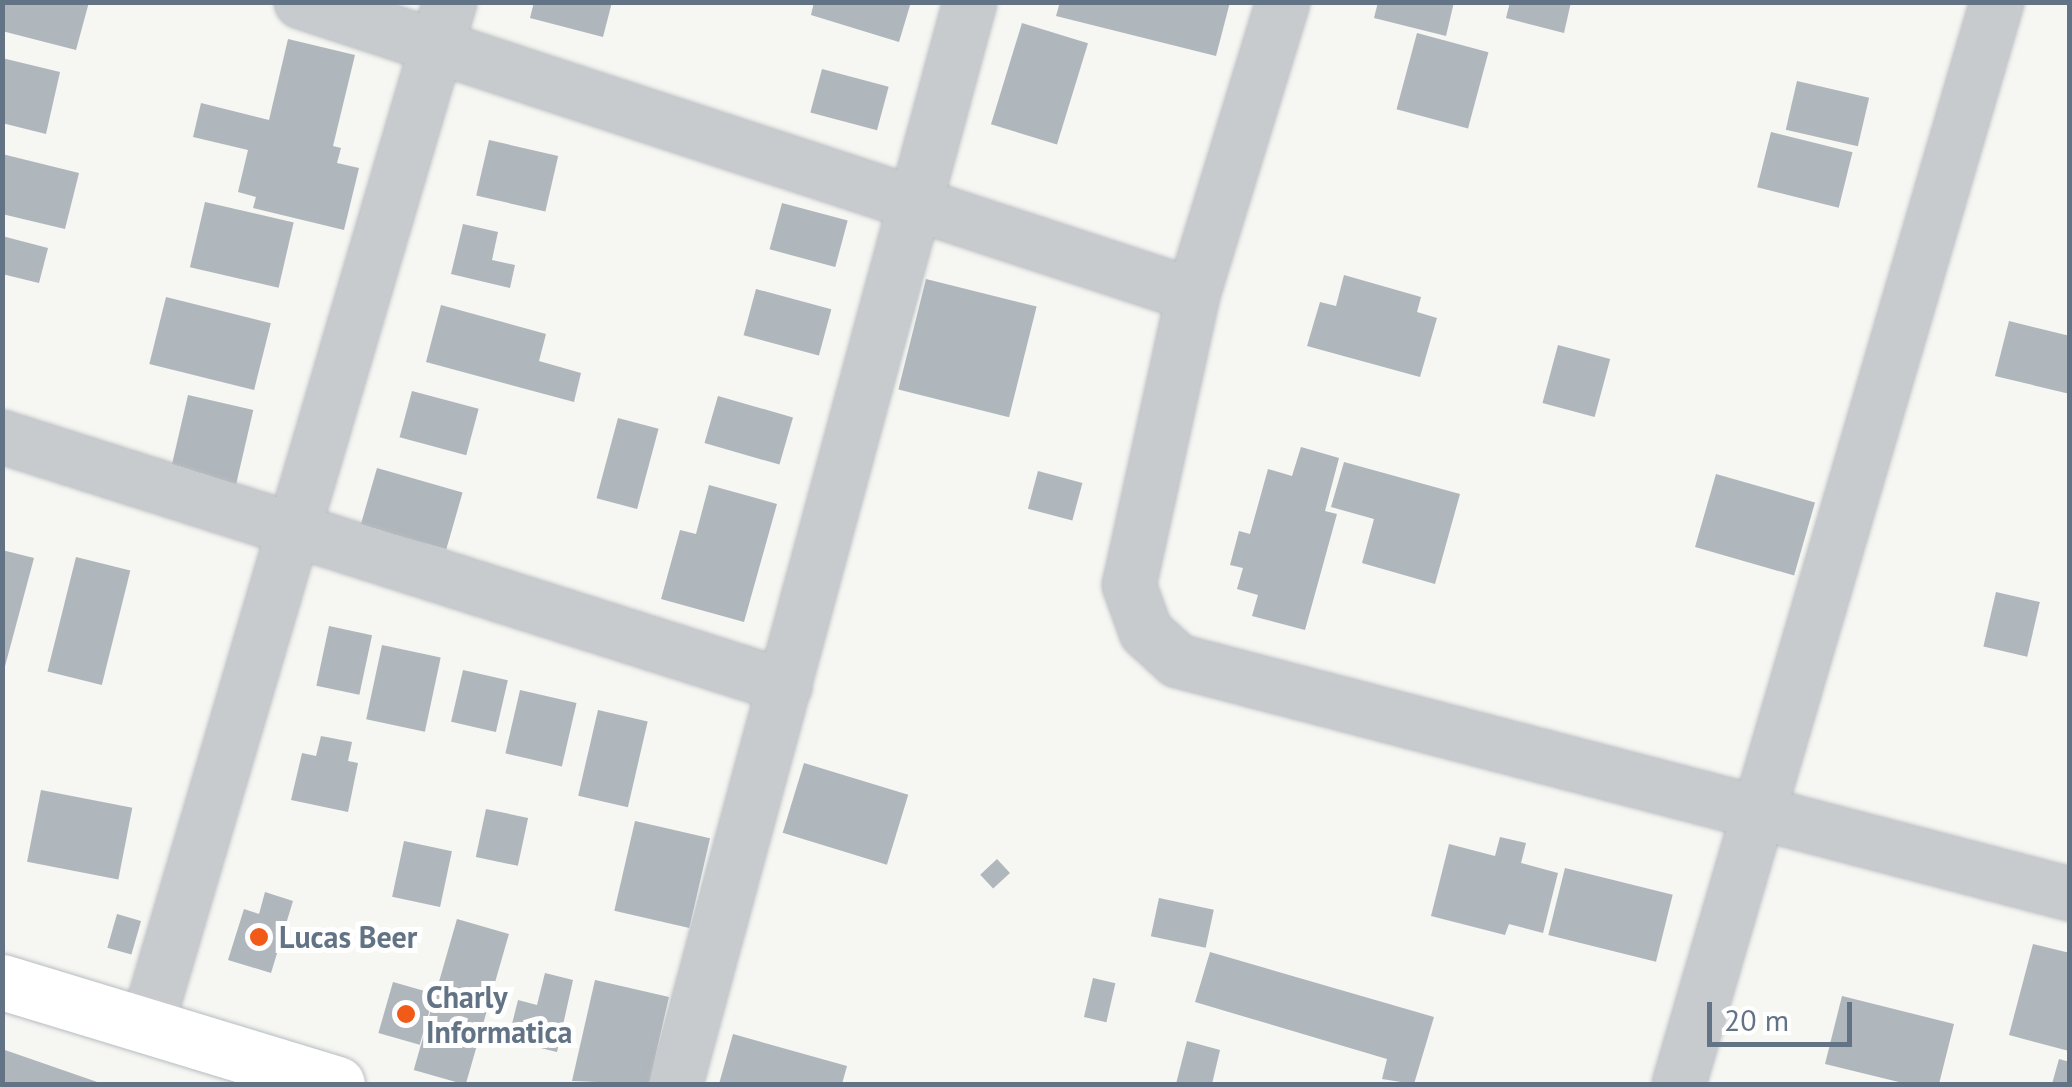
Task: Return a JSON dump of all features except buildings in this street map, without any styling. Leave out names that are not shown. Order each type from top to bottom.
[{"type":"main road","points":[[2,982],[337,1084]]},
{"type":"street","points":[[301,2],[444,25],[915,204],[1192,295]]},
{"type":"street","points":[[676,1084],[970,2]]},
{"type":"street","points":[[1283,2],[1192,295],[1129,586],[1146,632],[1178,661],[1761,808],[2070,894]]},
{"type":"street","points":[[1679,1084],[1997,2]]},
{"type":"street","points":[[147,1026],[444,25]]},
{"type":"street","points":[[2,437],[784,686]]},
{"type":"place","name":"Lucas Beer","points":[[259,937]]},
{"type":"place","name":"Charly Informatica","points":[[406,1014]]}]
